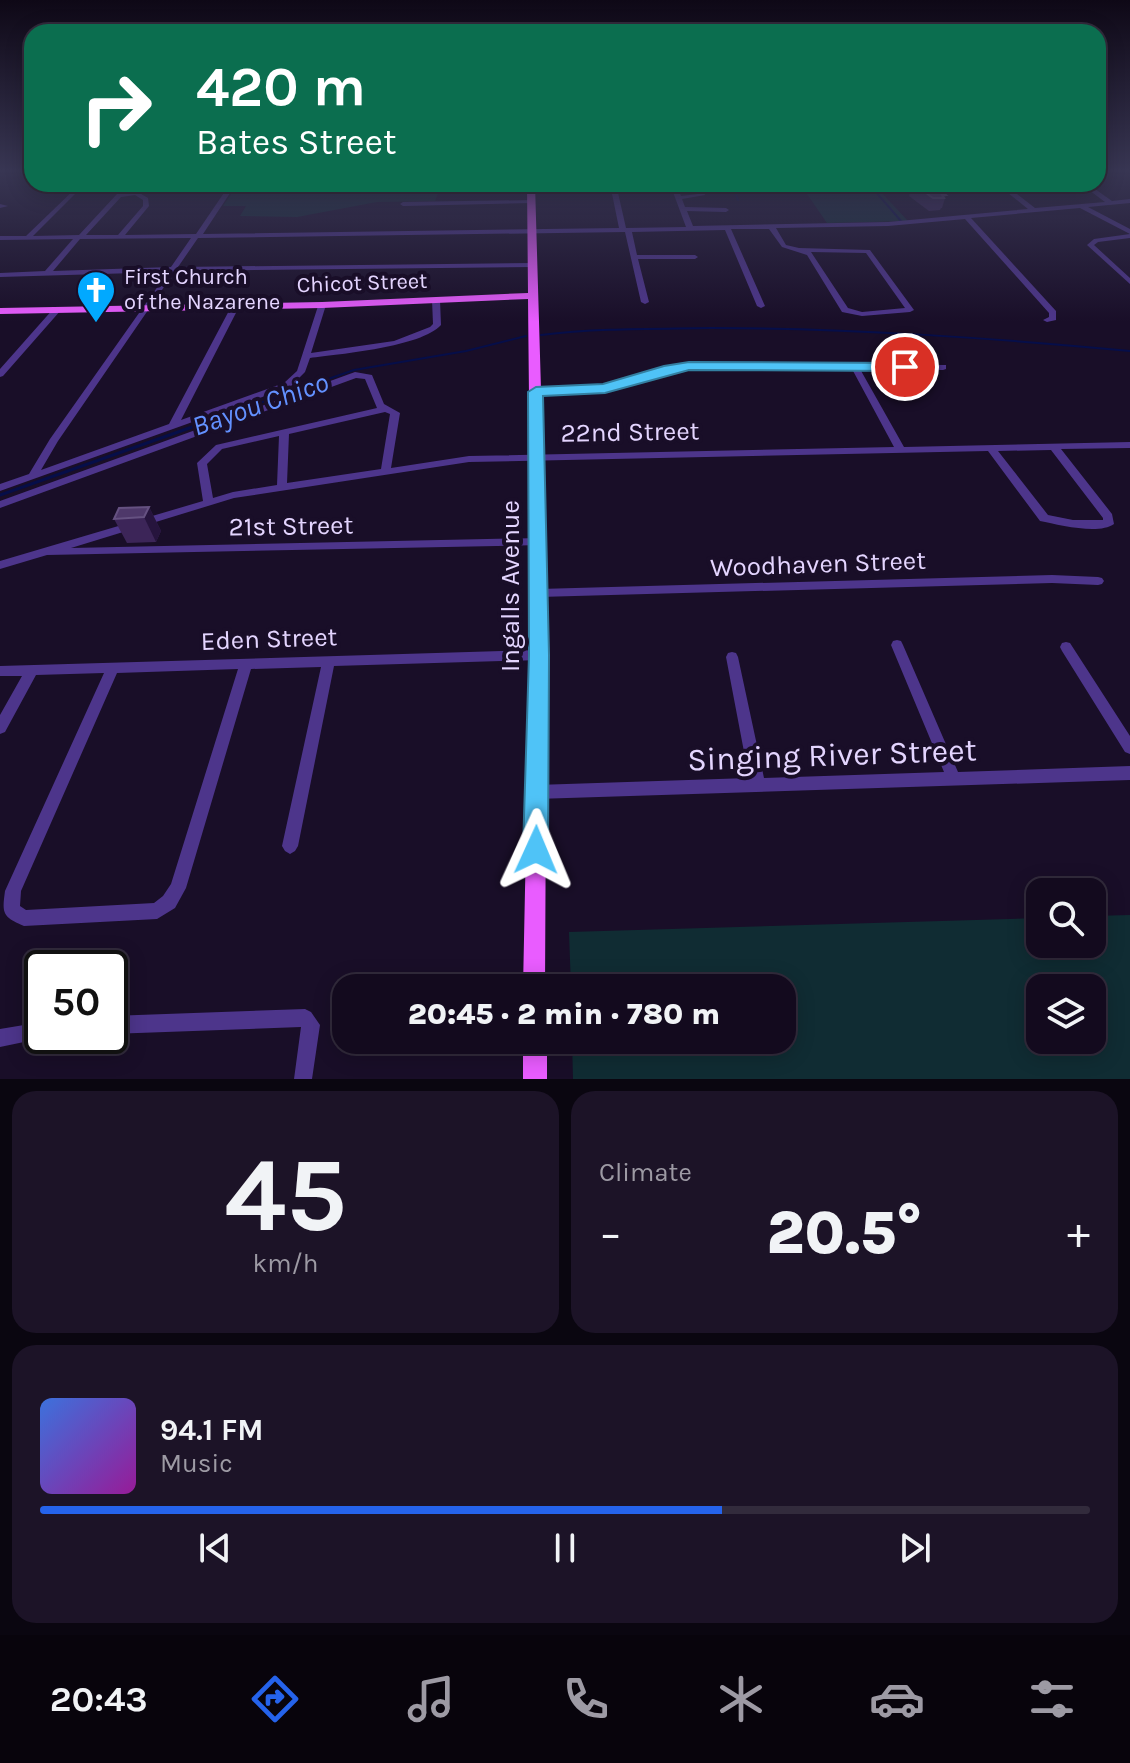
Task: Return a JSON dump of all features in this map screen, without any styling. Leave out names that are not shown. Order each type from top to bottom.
[{"type":"main road","name":"Ingalls Avenue","points":[[532,220],[539,593],[534,974]]},
{"type":"main road","name":"Chicot Street","points":[[0,311],[322,305],[534,296]]},
{"type":"main road","points":[[535,1054],[535,1079]]},
{"type":"street","points":[[27,238],[45,220]]},
{"type":"street","points":[[47,274],[95,220]]},
{"type":"street","points":[[120,237],[134,220]]},
{"type":"street","points":[[32,477],[53,441],[208,220]]},
{"type":"street","points":[[623,220],[645,302]]},
{"type":"street","points":[[687,220],[690,228]]},
{"type":"street","points":[[0,238],[532,232],[888,224],[929,220]]},
{"type":"street","points":[[970,220],[1053,313],[1053,318],[1047,320]]},
{"type":"street","points":[[1107,220],[1130,234]]},
{"type":"street","points":[[771,226],[784,246],[806,251],[868,251],[910,310],[862,314],[845,310],[806,251]]},
{"type":"street","points":[[727,227],[761,306]]},
{"type":"street","points":[[1130,234],[1096,240],[1090,245],[1130,282]]},
{"type":"street","points":[[635,257],[695,257]]},
{"type":"street","points":[[4,276],[533,265]]},
{"type":"street","points":[[306,356],[396,343],[433,329],[437,325],[436,300]]},
{"type":"street","points":[[0,488],[287,385],[298,377],[322,305]]},
{"type":"street","points":[[173,426],[235,307]]},
{"type":"street","points":[[0,374],[57,310]]},
{"type":"street","points":[[536,392],[605,389],[689,366],[943,367]]},
{"type":"street","points":[[854,366],[900,449]]},
{"type":"street","points":[[0,505],[360,374],[369,377],[378,403],[393,411],[395,418],[386,470]]},
{"type":"street","points":[[208,501],[202,468],[208,456],[230,443],[386,409]]},
{"type":"street","points":[[282,485],[284,432]]},
{"type":"street","name":"22nd Street","points":[[0,565],[208,501],[282,485],[469,459],[537,455],[1130,445]]},
{"type":"street","points":[[991,448],[1044,518],[1064,523],[1109,524],[1099,504],[1054,447]]},
{"type":"street","name":"21st Street","points":[[46,550],[138,552],[538,542]]},
{"type":"street","name":"Woodhaven Street","points":[[539,593],[1040,579],[1098,581]]},
{"type":"street","points":[[897,645],[954,779]]},
{"type":"street","points":[[1066,647],[1130,748]]},
{"type":"street","name":"Eden Street","points":[[0,671],[539,655]]},
{"type":"street","points":[[732,657],[758,786]]},
{"type":"street","points":[[290,846],[329,661]]},
{"type":"street","points":[[113,668],[13,891],[11,910],[24,918],[157,911],[169,902],[178,888],[246,664]]},
{"type":"street","points":[[0,728],[32,670]]},
{"type":"street","name":"Singing River Street","points":[[536,792],[1130,773]]},
{"type":"street","points":[[128,1024],[305,1018],[311,1025],[303,1079]]},
{"type":"street","points":[[0,1038],[24,1034]]},
{"type":"green space","points":[[825,220],[908,221],[827,223]]},
{"type":"green space","points":[[1130,915],[1130,1079],[573,1079],[572,1054],[796,1054],[796,974],[570,974],[569,932],[1026,918],[1026,958],[1106,958],[1106,916]]},
{"type":"building","points":[[149,507],[144,517],[114,519],[119,508]]},
{"type":"waterway","points":[[541,335],[647,329],[816,330],[973,338],[1130,351]]},
{"type":"waterway","name":"Bayou Chico","points":[[234,412],[354,370],[466,351],[526,336]]},
{"type":"waterway","name":"Bayou Chico","points":[[0,495],[240,410]]},
{"type":"place","name":"First Church of the Nazarene","points":[[96,324]]},
{"type":"route","points":[[536,850],[539,655],[536,392],[605,389],[689,366],[905,367]]}]
